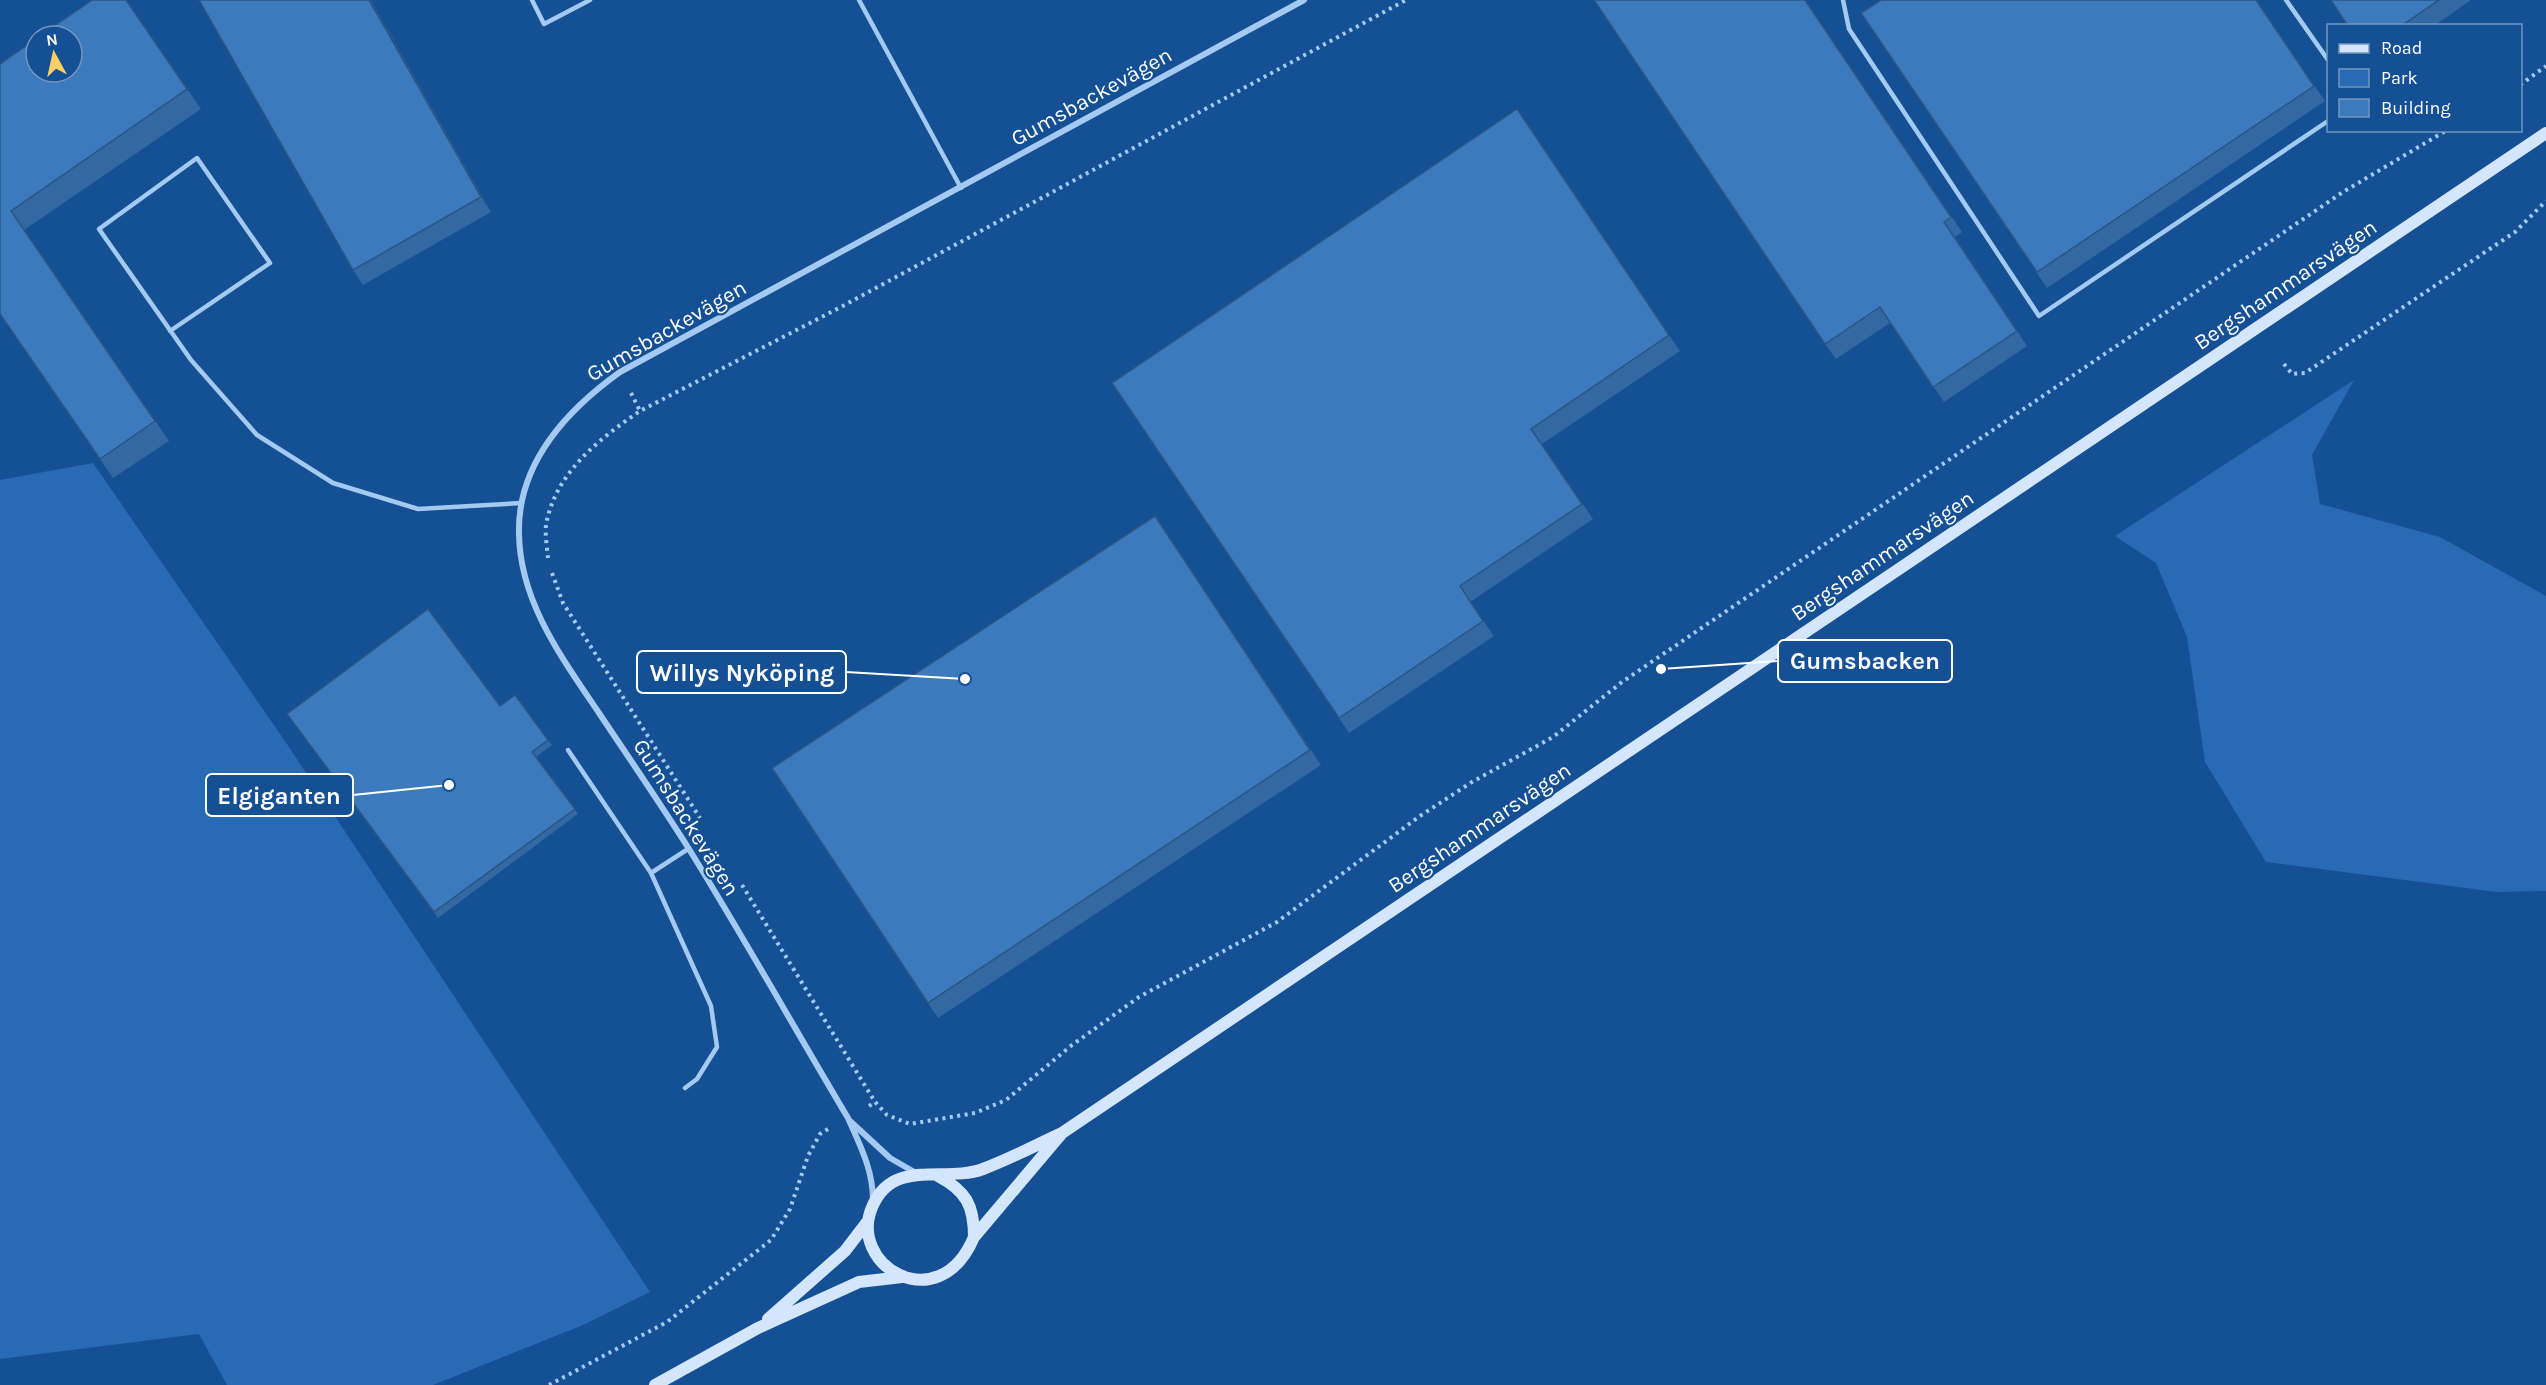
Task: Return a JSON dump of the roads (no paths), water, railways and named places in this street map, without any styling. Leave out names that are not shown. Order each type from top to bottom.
[{"type":"main road","name":"Bergshammarsvägen","points":[[1062,1133],[2546,133]]},
{"type":"main road","points":[[758,1328],[845,1251],[868,1221],[873,1205],[883,1189],[898,1178],[916,1173],[937,1176],[965,1174],[984,1169],[1062,1133]]},
{"type":"main road","points":[[655,1385],[758,1328],[859,1282],[903,1277],[921,1280],[939,1277],[967,1254],[974,1237],[1062,1133]]},
{"type":"main road","points":[[937,1176],[954,1184],[967,1199],[974,1218],[974,1237]]},
{"type":"main road","points":[[868,1221],[869,1238],[876,1255],[888,1268],[903,1277]]},
{"type":"street","name":"Gumsbackevägen","points":[[873,1205],[871,1174],[848,1118],[688,849],[557,650],[536,609],[522,567],[519,533],[521,503],[533,467],[551,437],[590,394],[620,372],[1304,0]]},
{"type":"street","name":"Gumsbackevägen","points":[[848,1118],[890,1158],[916,1173]]},
{"type":"lane","points":[[532,0],[544,24],[590,0]]},
{"type":"lane","points":[[859,0],[961,188]]},
{"type":"lane","points":[[1843,0],[1849,29],[2039,316],[2327,122]]},
{"type":"lane","points":[[2286,0],[2327,59]]},
{"type":"lane","points":[[170,331],[270,263],[197,158],[99,229],[190,360],[257,435],[333,483],[418,509],[521,503]]},
{"type":"lane","points":[[568,750],[651,873],[711,1006],[717,1047],[697,1079],[685,1088]]},
{"type":"lane","points":[[651,873],[688,849]]},
{"type":"place","name":"Gumsbacken","points":[[1661,669]]},
{"type":"place","name":"Willys Nyköping","points":[[965,679]]},
{"type":"place","name":"Elgiganten","points":[[449,785]]}]
